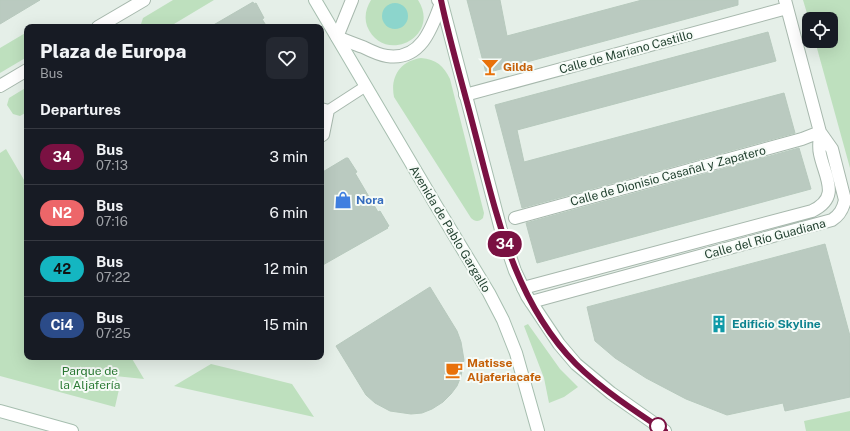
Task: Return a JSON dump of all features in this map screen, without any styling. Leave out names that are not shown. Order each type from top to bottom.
[{"type":"street","points":[[103,24],[144,0]]},
{"type":"street","name":"Avenida de Pablo Gargallo","points":[[315,0],[436,207],[489,293],[503,320],[516,353],[538,431]]},
{"type":"street","points":[[352,0],[337,37],[387,56],[405,55],[421,45],[427,36],[440,1]]},
{"type":"street","points":[[440,1],[501,230],[523,288],[558,344],[576,364],[617,397],[665,431]]},
{"type":"street","points":[[786,4],[820,132]]},
{"type":"street","name":"Calle de Mariano Castillo","points":[[465,95],[786,4]]},
{"type":"street","points":[[0,86],[24,72]]},
{"type":"street","name":"Calle de Dionisio Casañal y Zapatero","points":[[515,218],[802,139],[820,132]]},
{"type":"street","name":"Calle del Río Guadiana","points":[[523,288],[812,211],[820,207],[824,204],[829,194],[819,152],[820,132]]},
{"type":"street","name":"Calle del Río Guadiana","points":[[531,302],[832,220],[841,212],[844,207],[845,200],[832,149],[820,132]]},
{"type":"street","points":[[0,411],[72,431]]},
{"type":"lane","points":[[324,136],[325,109],[366,86]]},
{"type":"green space","points":[[173,0],[214,0],[174,24],[141,24],[143,18]]},
{"type":"green space","points":[[371,0],[418,0],[423,13],[422,25],[417,35],[408,42],[396,45],[385,44],[375,38],[367,26],[366,19],[367,9]]},
{"type":"green space","points":[[803,0],[850,0],[850,168],[817,48],[838,48],[838,12],[807,12]]},
{"type":"green space","points":[[24,34],[24,59],[0,73],[0,48]]},
{"type":"green space","points":[[421,58],[431,60],[439,64],[445,70],[450,79],[484,213],[483,218],[478,221],[471,218],[394,97],[394,83],[398,71],[407,63]]},
{"type":"green space","points":[[24,89],[24,114],[20,116],[13,114],[7,105],[9,98]]},
{"type":"green space","name":"Parque de la Aljafería","points":[[6,149],[24,180],[24,360],[133,360],[144,379],[115,376],[120,385],[115,407],[0,376],[0,153]]},
{"type":"green space","points":[[528,324],[560,369],[578,387],[564,397],[549,403],[544,378],[524,326]]},
{"type":"green space","points":[[211,364],[292,384],[314,417],[174,386]]},
{"type":"green space","points":[[850,411],[850,431],[806,431],[804,421]]},
{"type":"water","points":[[395,3],[404,7],[408,16],[404,25],[395,29],[386,25],[382,16],[386,7]]},
{"type":"building","points":[[0,0],[40,0],[0,24]]},
{"type":"building","points":[[467,0],[500,0],[507,36],[642,0],[738,0],[738,5],[486,73]]},
{"type":"building","points":[[253,2],[254,4],[256,3],[264,18],[262,19],[265,24],[215,24]]},
{"type":"building","points":[[768,32],[776,61],[517,130],[524,162],[784,93],[795,133],[522,208],[495,105]]},
{"type":"building","points":[[799,148],[811,189],[537,263],[526,223]]},
{"type":"building","points":[[348,158],[378,212],[380,211],[389,226],[387,227],[388,228],[324,264],[324,171]]},
{"type":"building","name":"Edificio Skyline","points":[[825,244],[850,336],[850,397],[785,411],[783,403],[727,415],[686,399],[646,378],[615,358],[595,341],[587,307]]},
{"type":"building","points":[[430,287],[457,331],[461,342],[464,360],[461,376],[457,386],[451,394],[443,402],[432,409],[422,413],[411,414],[390,411],[375,403],[366,395],[336,346]]},
{"type":"bus line","name":"34","points":[[441,0],[501,230],[515,271],[527,296],[558,344],[576,364],[620,400],[665,431]]},
{"type":"place","name":"Gilda","points":[[490,67]]},
{"type":"place","name":"Nora","points":[[343,200]]},
{"type":"place","name":"Edificio Skyline","points":[[719,324]]},
{"type":"place","name":"Matisse Aljaferiacafe","points":[[454,370]]}]
